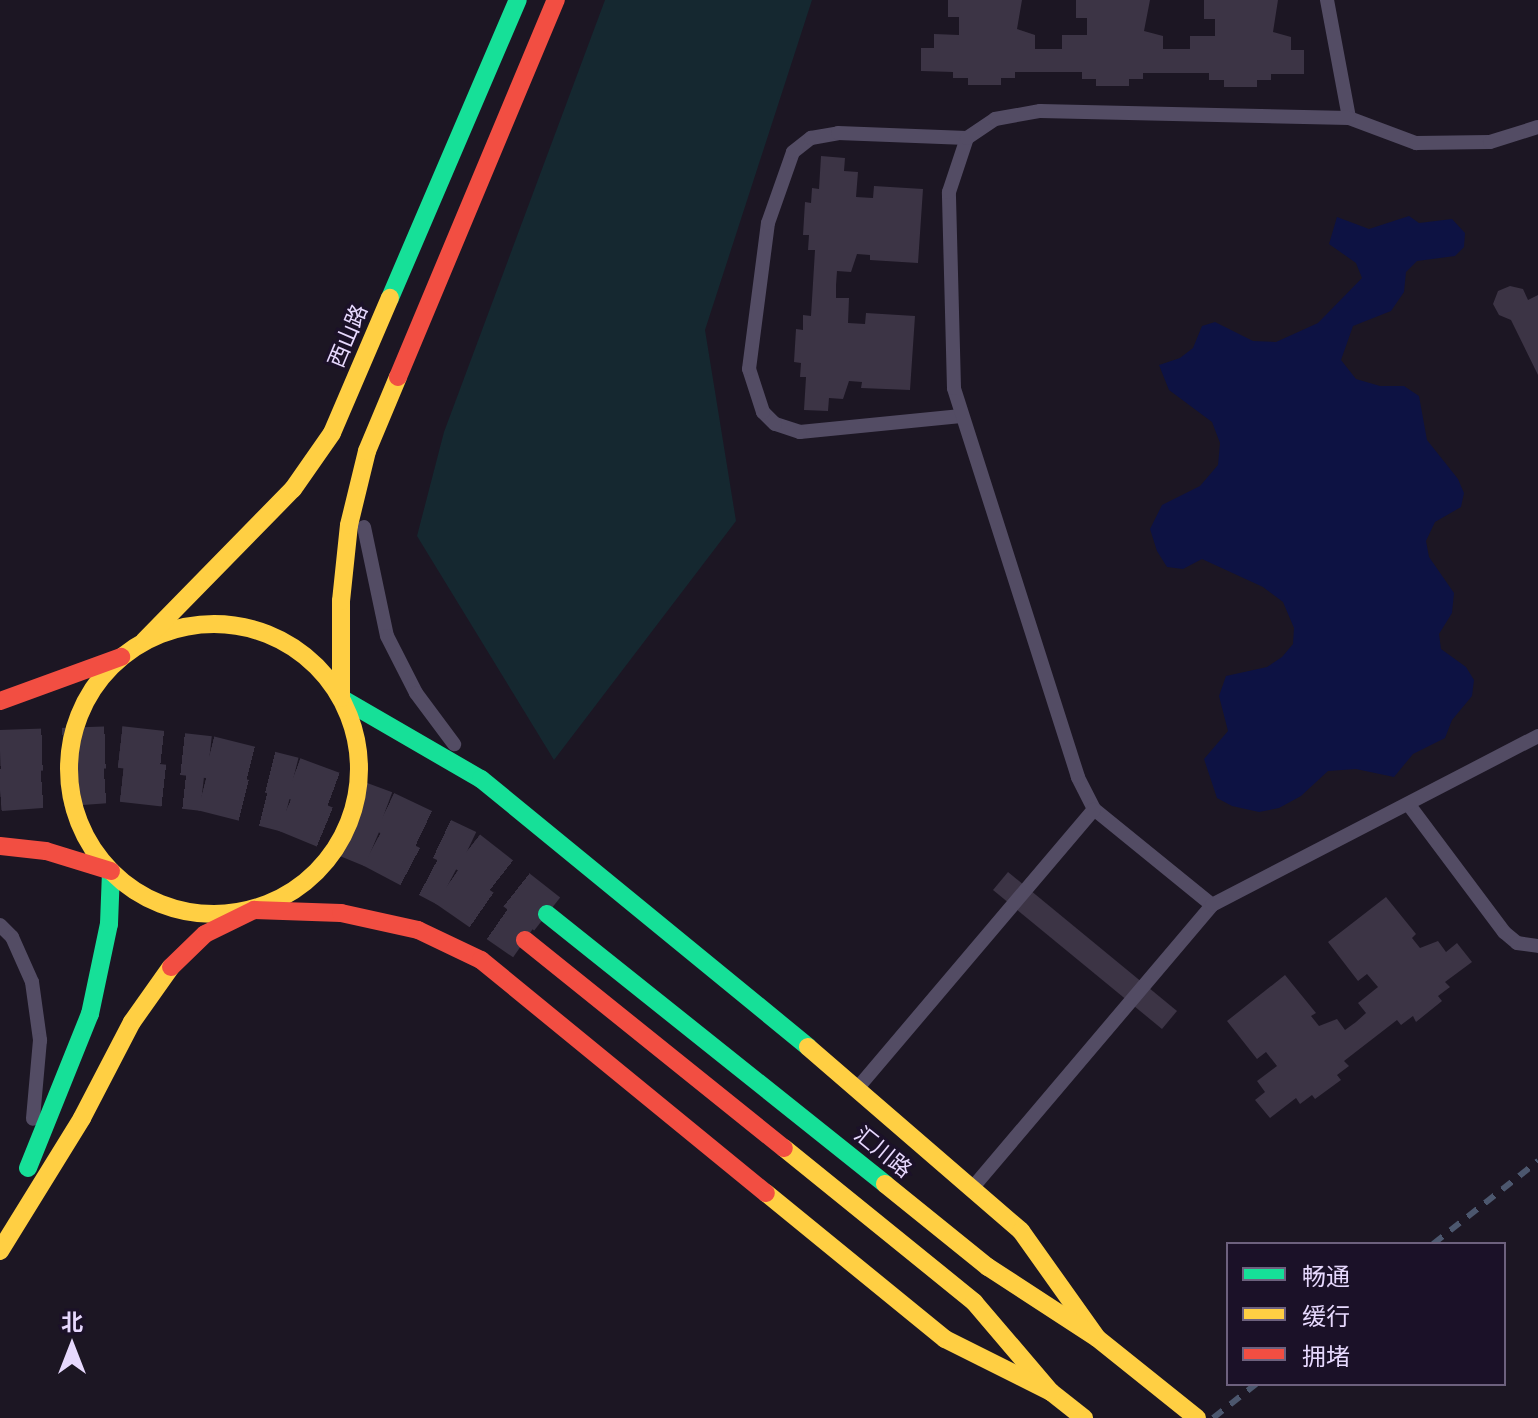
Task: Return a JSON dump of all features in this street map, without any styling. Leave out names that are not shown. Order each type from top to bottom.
[{"type":"main road","name":"西山路","points":[[144,641],[283,500],[332,433],[518,0]]},
{"type":"main road","points":[[341,698],[341,601],[367,451],[556,0]]},
{"type":"main road","points":[[0,1251],[82,1118],[132,1022],[172,966],[205,934],[254,910],[295,891],[329,861],[351,821],[361,772],[353,722],[341,698],[329,677],[291,644],[243,625],[192,624],[144,641],[104,672],[78,715],[67,765],[73,810],[93,851],[124,884],[164,906],[208,915],[254,910],[341,913],[372,919],[418,930],[481,960],[945,1339],[1051,1392]]},
{"type":"main road","points":[[0,701],[126,655]]},
{"type":"main road","points":[[341,698],[407,732],[481,779],[858,1088],[1021,1231],[1097,1338]]},
{"type":"main road","points":[[0,846],[46,851],[111,871]]},
{"type":"main road","points":[[9,1232],[29,1166],[90,1014],[109,924],[111,871]]},
{"type":"main road","name":"汇川路","points":[[547,914],[988,1267],[1097,1338],[1197,1418]]},
{"type":"main road","points":[[525,940],[974,1302],[1051,1392],[1084,1418]]},
{"type":"lane","points":[[1327,0],[1349,118]]},
{"type":"lane","points":[[961,416],[800,432],[775,424],[763,412],[749,369],[768,223],[793,152],[811,138],[838,133],[967,138],[995,119],[1040,111],[1349,118],[1416,143],[1490,142],[1538,127]]},
{"type":"lane","points":[[967,138],[949,192],[954,388],[961,416],[1078,777],[1094,809],[1212,905]]},
{"type":"lane","points":[[358,489],[387,636],[416,693],[481,779]]},
{"type":"lane","points":[[973,1188],[1212,905],[1538,736]]},
{"type":"lane","points":[[1409,805],[1504,932],[1517,943],[1538,946]]},
{"type":"lane","points":[[858,1088],[1094,809]]},
{"type":"lane","points":[[0,925],[12,937],[32,982],[40,1040],[29,1166]]},
{"type":"shaded area","points":[[605,0],[812,0],[705,330],[736,521],[554,760],[417,536],[444,432]]},
{"type":"shaded area","points":[[1409,216],[1419,223],[1452,219],[1465,233],[1464,247],[1455,256],[1417,261],[1406,272],[1404,292],[1391,311],[1353,326],[1341,360],[1356,379],[1380,386],[1404,386],[1419,396],[1427,440],[1458,479],[1464,493],[1461,507],[1435,522],[1426,541],[1429,557],[1454,593],[1452,613],[1439,634],[1441,649],[1466,667],[1474,680],[1472,696],[1452,720],[1445,738],[1413,754],[1394,777],[1356,769],[1328,771],[1301,796],[1279,808],[1259,812],[1232,806],[1217,798],[1204,759],[1228,731],[1219,696],[1226,676],[1267,667],[1282,657],[1293,644],[1294,628],[1283,602],[1263,587],[1202,559],[1183,569],[1167,567],[1157,551],[1150,529],[1162,505],[1200,486],[1218,465],[1220,443],[1212,422],[1169,390],[1159,365],[1180,358],[1193,348],[1202,326],[1215,322],[1253,341],[1276,342],[1318,323],[1362,278],[1356,263],[1329,244],[1337,217],[1369,229]]},
{"type":"building","points":[[948,0],[1022,0],[1017,29],[1035,35],[1035,49],[1062,49],[1062,35],[1087,35],[1087,18],[1076,18],[1076,0],[1150,0],[1144,31],[1163,36],[1163,49],[1190,49],[1190,36],[1215,36],[1215,19],[1204,19],[1204,0],[1278,0],[1273,32],[1291,37],[1291,50],[1304,50],[1304,74],[1271,74],[1271,80],[1257,80],[1257,87],[1224,87],[1224,80],[1209,80],[1209,73],[1143,73],[1143,79],[1129,79],[1129,86],[1096,86],[1096,79],[1082,79],[1082,72],[1015,72],[1015,78],[1001,78],[1001,85],[968,85],[968,78],[953,78],[953,72],[921,71],[921,48],[934,48],[934,34],[959,35],[959,17],[948,17]]},
{"type":"building","points":[[821,156],[845,158],[844,171],[858,172],[856,197],[873,198],[874,186],[923,189],[918,263],[870,260],[870,255],[857,254],[851,272],[837,271],[836,285],[836,298],[849,298],[848,323],[865,324],[866,313],[915,316],[910,390],[861,388],[862,382],[849,381],[843,399],[829,398],[828,411],[804,410],[806,377],[800,377],[801,363],[794,362],[796,329],[803,330],[803,315],[811,316],[815,250],[808,250],[809,235],[803,235],[805,202],[811,203],[812,188],[819,189]]},
{"type":"building","points":[[1510,286],[1523,289],[1528,300],[1538,295],[1538,375],[1511,320],[1499,315],[1493,304],[1498,291]]},
{"type":"building","points":[[1008,872],[1177,1011],[1162,1029],[993,890]]},
{"type":"building","points":[[1386,897],[1416,934],[1412,938],[1420,948],[1438,941],[1446,952],[1457,943],[1472,962],[1445,982],[1450,987],[1438,996],[1442,1001],[1416,1022],[1413,1016],[1401,1025],[1397,1020],[1344,1061],[1349,1066],[1337,1075],[1341,1080],[1315,1099],[1312,1095],[1300,1104],[1296,1098],[1270,1118],[1255,1100],[1265,1092],[1257,1081],[1277,1066],[1266,1052],[1257,1059],[1227,1021],[1285,975],[1316,1013],[1311,1016],[1319,1026],[1337,1019],[1345,1030],[1356,1022],[1366,1013],[1358,1003],[1378,987],[1367,974],[1358,981],[1328,942]]},
{"type":"tunnel","points":[[0,751],[120,747],[209,757],[293,778],[385,812],[467,851],[547,914]]},
{"type":"tunnel","points":[[0,790],[122,781],[203,790],[286,811],[373,847],[447,886],[525,940]]},
{"type":"railway","points":[[1436,1242],[1538,1161]]},
{"type":"railway","points":[[1213,1418],[1253,1386]]},
{"type":"traffic: fast","points":[[390,298],[518,0]]},
{"type":"traffic: fast","points":[[341,698],[481,779],[808,1047]]},
{"type":"traffic: fast","points":[[28,1168],[90,1014],[109,924],[111,871]]},
{"type":"traffic: fast","points":[[547,914],[885,1184]]},
{"type":"traffic: slow","points":[[144,641],[293,489],[332,433],[390,298]]},
{"type":"traffic: slow","points":[[341,698],[341,601],[349,525],[367,451],[398,377]]},
{"type":"traffic: slow","points":[[214,624],[242,627],[270,635],[295,648],[317,666],[335,688],[348,713],[356,741],[359,769],[356,797],[348,825],[335,850],[317,872],[295,890],[270,903],[242,911],[214,914],[186,911],[158,903],[133,890],[111,872],[93,850],[80,825],[72,797],[69,769],[72,741],[80,713],[93,688],[111,666],[133,648],[158,635],[186,627],[214,624]]},
{"type":"traffic: slow","points":[[0,1251],[82,1118],[132,1022],[171,967]]},
{"type":"traffic: slow","points":[[808,1047],[1021,1231],[1097,1338]]},
{"type":"traffic: slow","points":[[784,1148],[974,1302],[1051,1392],[1084,1418]]},
{"type":"traffic: slow","points":[[885,1184],[988,1267],[1097,1338],[1197,1418]]},
{"type":"traffic: slow","points":[[766,1193],[945,1339],[1051,1392]]},
{"type":"traffic: jam","points":[[398,377],[556,0]]},
{"type":"traffic: jam","points":[[0,701],[121,657]]},
{"type":"traffic: jam","points":[[0,846],[46,851],[111,871]]},
{"type":"traffic: jam","points":[[171,967],[205,934],[254,910]]},
{"type":"traffic: jam","points":[[254,910],[341,913],[418,930],[481,960],[766,1193]]},
{"type":"traffic: jam","points":[[525,940],[784,1148]]}]
